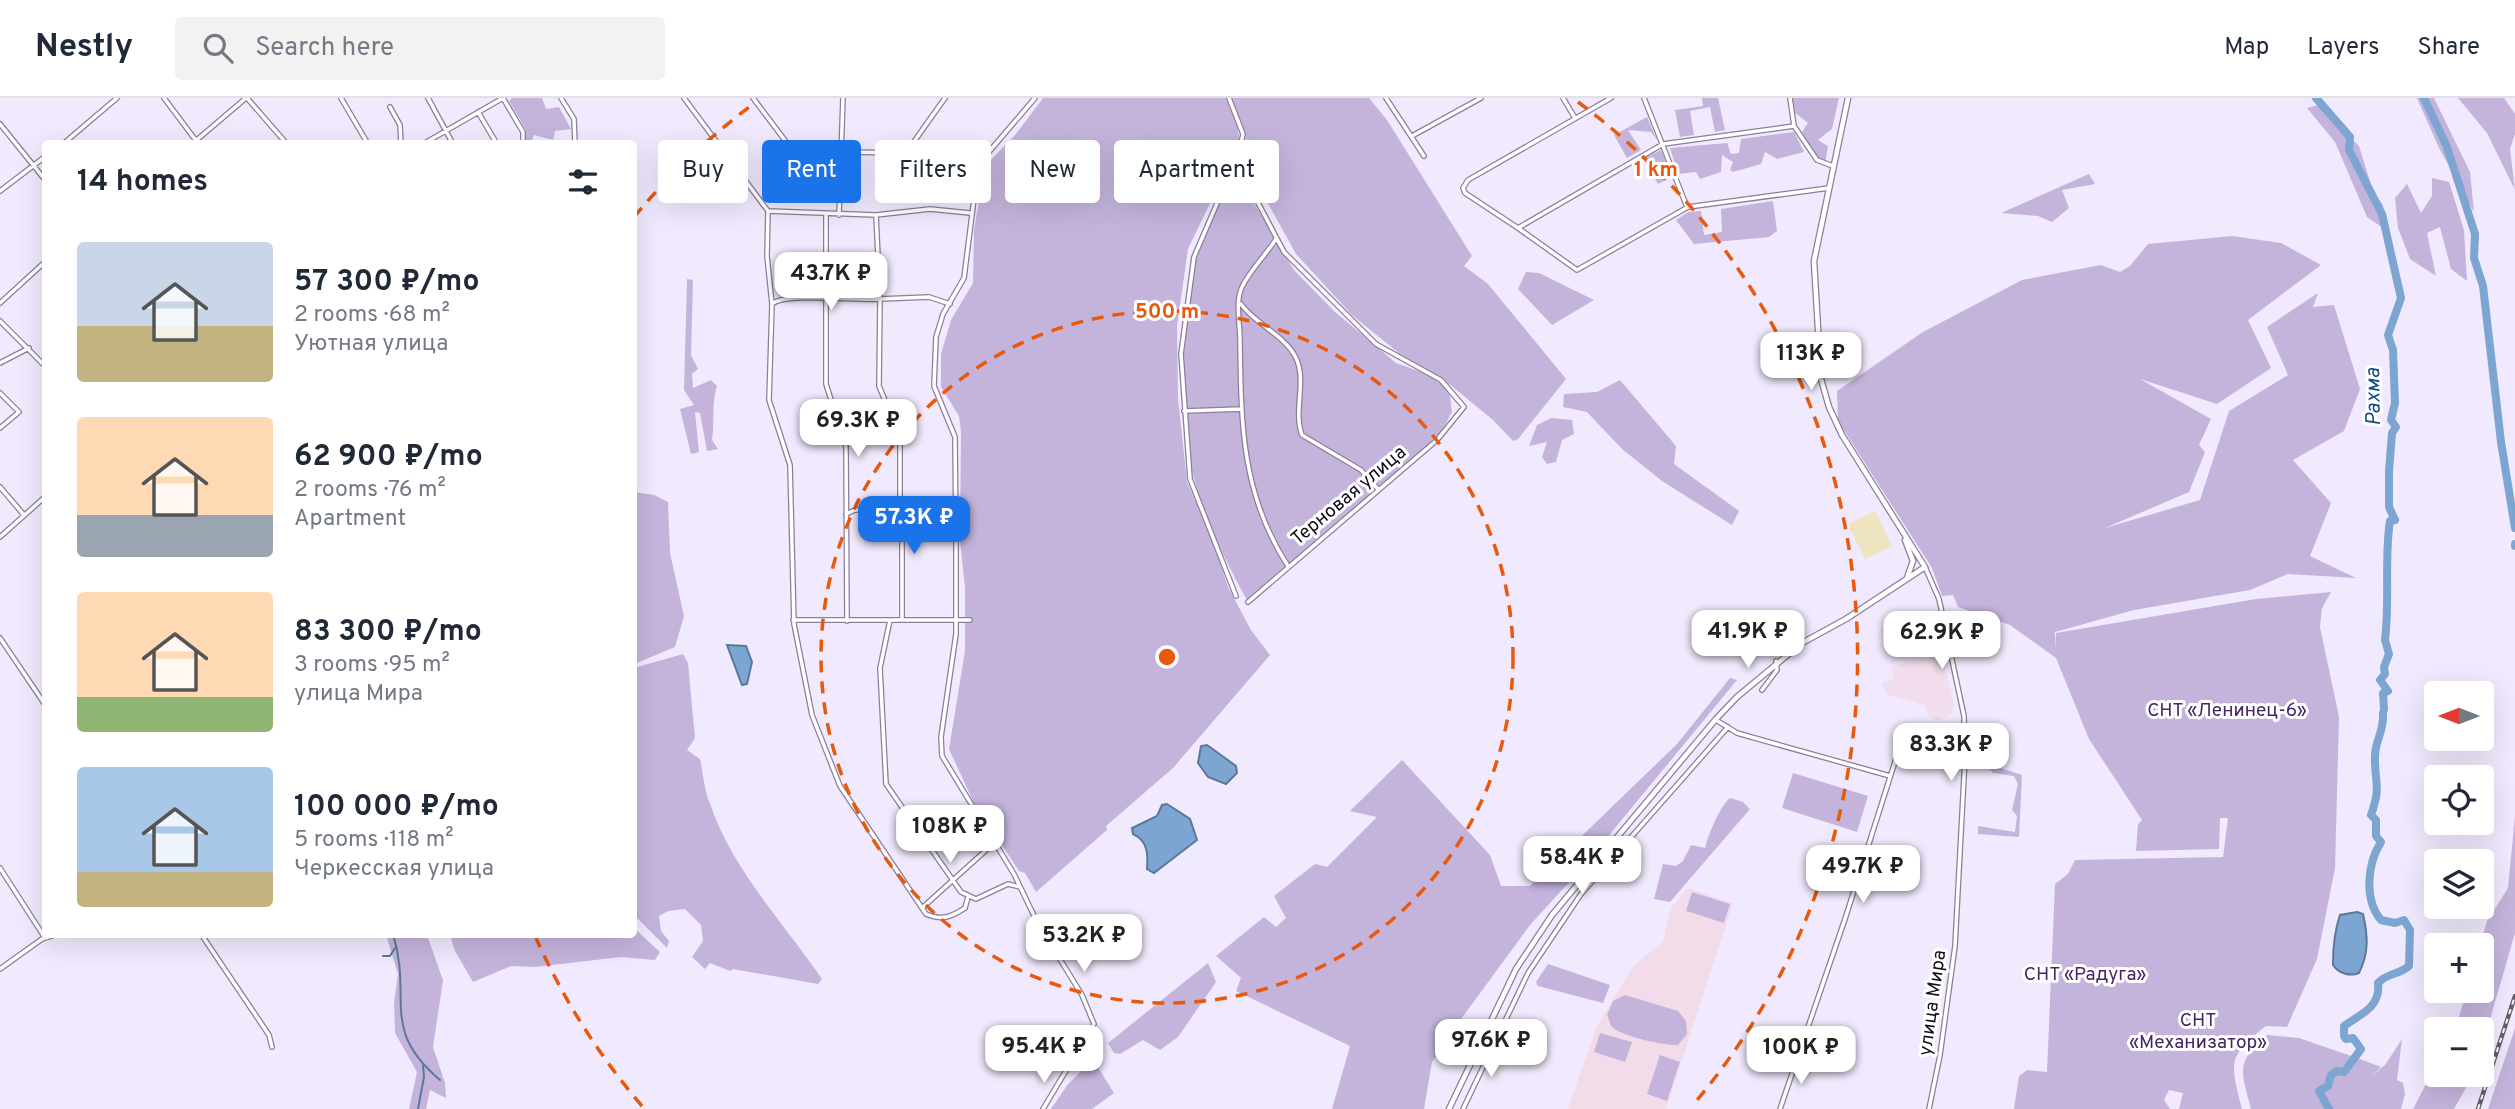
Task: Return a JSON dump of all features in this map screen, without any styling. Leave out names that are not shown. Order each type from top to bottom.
[{"type":"street","points":[[68,140],[117,98]]},
{"type":"street","points":[[164,98],[197,139],[247,98],[284,140]]},
{"type":"street","points":[[341,98],[366,140]]},
{"type":"street","points":[[428,98],[451,140]]},
{"type":"street","points":[[430,140],[503,98],[523,132],[523,140]]},
{"type":"street","points":[[561,98],[574,119],[575,140]]},
{"type":"street","points":[[753,98],[784,140]]},
{"type":"street","points":[[843,98],[843,140]]},
{"type":"street","points":[[861,153],[901,153],[913,143],[945,98]]},
{"type":"street","points":[[1035,98],[982,163],[974,186],[964,278],[939,324],[932,370],[934,386],[954,437],[955,621],[950,689],[941,737],[942,756],[1014,874],[1082,995],[1094,1024],[1091,1034],[1043,1109]]},
{"type":"street","points":[[1228,98],[1242,134],[1241,140]]},
{"type":"street","points":[[1386,98],[1424,156]]},
{"type":"street","points":[[1412,136],[1481,98]]},
{"type":"street","points":[[1563,98],[1575,118]]},
{"type":"street","points":[[1611,98],[1468,180],[1463,188],[1465,193],[1577,270],[1688,207],[1829,188]]},
{"type":"street","points":[[1644,98],[1688,207]]},
{"type":"street","points":[[1790,98],[1794,126],[1817,160],[1833,166]]},
{"type":"street","points":[[1449,1109],[1516,969],[1552,915],[1580,878],[1716,719],[1776,661],[1925,567],[1842,435],[1823,390],[1813,277],[1848,98]]},
{"type":"street","points":[[686,99],[768,211],[767,256],[772,304],[769,400],[790,465],[793,621],[812,715],[830,766],[926,914],[938,919],[954,916],[965,908],[968,897]]},
{"type":"street","points":[[390,107],[400,125],[401,140]]},
{"type":"street","points":[[478,112],[495,140]]},
{"type":"street","points":[[0,124],[42,177]]},
{"type":"street","points":[[1398,128],[1404,124]]},
{"type":"street","points":[[1518,228],[1663,144],[1794,126]]},
{"type":"street","points":[[0,191],[42,159]]},
{"type":"street","points":[[839,215],[840,203]]},
{"type":"street","points":[[1218,203],[1192,265],[1181,345],[1184,411],[1194,491],[1214,535],[1236,596]]},
{"type":"street","points":[[1259,203],[1276,239],[1241,288],[1241,410],[1245,456],[1273,543],[1287,566]]},
{"type":"street","points":[[768,211],[876,215],[930,209],[970,213]]},
{"type":"street","points":[[826,213],[826,384],[846,447],[847,621]]},
{"type":"street","points":[[846,514],[856,510],[893,509],[899,506],[900,437],[879,386],[880,299],[876,215]]},
{"type":"street","name":"Терновая улица","points":[[1248,602],[1437,440],[1463,405],[1434,376],[1376,344],[1284,252],[1276,239]]},
{"type":"street","points":[[0,303],[42,265]]},
{"type":"street","points":[[772,304],[780,300],[929,297],[950,303]]},
{"type":"street","points":[[1239,303],[1296,358],[1299,372],[1298,426],[1302,435],[1361,470],[1378,489]]},
{"type":"street","points":[[0,321],[42,363]]},
{"type":"street","points":[[0,363],[29,348]]},
{"type":"street","points":[[0,393],[19,412],[0,428]]},
{"type":"street","points":[[1184,411],[1241,410]]},
{"type":"street","points":[[0,487],[24,515]]},
{"type":"street","points":[[0,537],[42,499]]},
{"type":"street","points":[[902,620],[902,525],[956,522]]},
{"type":"street","points":[[1901,584],[1910,574],[1913,561],[1902,530]]},
{"type":"street","name":"улица Мира","points":[[1925,567],[1941,608],[1965,732],[1955,946],[1940,1055],[1929,1109]]},
{"type":"street","points":[[890,620],[880,668],[886,784],[952,880],[968,897],[976,899],[1008,884],[1020,887]]},
{"type":"street","points":[[793,621],[970,621]]},
{"type":"street","points":[[0,638],[42,700]]},
{"type":"street","points":[[1762,690],[1777,670],[1776,661]]},
{"type":"street","points":[[1716,719],[1737,733],[1890,776]]},
{"type":"street","points":[[1464,1109],[1528,973],[1581,894],[1728,727]]},
{"type":"street","points":[[1780,1109],[1846,919],[1900,746]]},
{"type":"street","points":[[922,908],[994,843]]},
{"type":"street","points":[[0,868],[42,933]]},
{"type":"street","points":[[0,969],[45,938]]},
{"type":"street","points":[[204,938],[269,1035],[272,1047]]},
{"type":"shaded area","points":[[1942,657],[1954,704],[1952,713],[1938,721],[1929,716],[1924,705],[1886,694],[1882,683],[1894,678],[1891,668],[1908,661]]},
{"type":"shaded area","points":[[1688,888],[1733,903],[1666,1109],[1568,1109],[1597,1026],[1633,966],[1663,942],[1671,908]]},
{"type":"green space","points":[[512,98],[542,98],[546,109],[559,107],[571,129],[555,131],[553,140],[534,135],[532,140],[526,140],[526,130],[509,101]]},
{"type":"green space","points":[[1043,98],[1227,98],[1236,119],[1240,140],[1114,140],[1114,203],[1210,203],[1188,249],[1177,326],[1178,398],[1187,482],[1212,537],[1228,587],[1251,630],[1270,655],[1173,768],[1036,892],[973,801],[949,749],[965,651],[965,587],[960,541],[961,432],[959,416],[941,387],[941,354],[951,320],[973,283],[974,230],[979,203],[991,203],[991,160],[1005,145],[1005,203],[1100,203],[1100,140],[1010,140]]},
{"type":"green space","points":[[1230,98],[1369,98],[1387,120],[1472,256],[1464,266],[1488,284],[1566,379],[1518,439],[1513,441],[1493,420],[1442,378],[1400,354],[1352,315],[1296,254],[1268,203],[1279,203],[1279,140],[1246,139]]},
{"type":"green space","points":[[1702,98],[1718,98],[1725,130],[1715,132],[1710,107],[1690,111],[1694,135],[1680,137],[1675,110],[1703,106]]},
{"type":"green space","points":[[1792,98],[1839,98],[1832,129],[1818,140],[1828,146],[1825,164],[1817,159],[1802,132],[1808,123],[1794,112]]},
{"type":"green space","points":[[2417,98],[2434,98],[2470,172],[2474,212],[2439,148]]},
{"type":"green space","points":[[2458,98],[2504,98],[2515,114],[2515,134],[2510,149],[2515,190],[2487,133]]},
{"type":"green space","points":[[2318,105],[2359,146],[2374,194],[2383,205],[2386,230],[2367,217],[2335,142],[2307,108]]},
{"type":"green space","points":[[1647,117],[1657,140],[1651,132],[1628,130],[1641,150],[1627,158],[1614,135]]},
{"type":"green space","points":[[1794,132],[1804,152],[1777,159],[1765,152],[1761,164],[1733,172],[1730,170],[1733,162],[1722,155],[1721,172],[1700,179],[1696,172],[1678,174],[1670,148],[1727,143],[1731,154],[1739,153],[1741,139]]},
{"type":"green space","points":[[1661,150],[1672,177],[1658,184],[1643,158]]},
{"type":"green space","points":[[2089,174],[2095,184],[2062,190],[2069,208],[2052,222],[2038,216],[2001,213]]},
{"type":"green space","points":[[2432,178],[2449,182],[2464,230],[2467,281],[2451,269],[2440,227],[2427,233],[2436,276],[2410,259],[2398,228],[2395,198],[2407,184],[2421,213],[2432,196]]},
{"type":"green space","points":[[1773,201],[1777,231],[1769,237],[1694,244],[1676,220],[1688,212],[1701,211],[1704,235],[1722,232],[1721,209]]},
{"type":"green space","points":[[1219,203],[1254,203],[1294,270],[1334,311],[1396,363],[1427,374],[1445,387],[1450,396],[1452,412],[1437,440],[1248,602],[1205,511],[1188,453],[1183,394],[1185,330],[1194,271],[1207,226]]},
{"type":"green space","points":[[2232,236],[2281,243],[2321,265],[2248,320],[2271,368],[2217,404],[2140,379],[2211,419],[2199,445],[2205,452],[2189,492],[2105,528],[2200,500],[2229,411],[2288,375],[2267,327],[2318,293],[2313,307],[2334,305],[2360,389],[2344,431],[2293,460],[2331,503],[2310,556],[2356,578],[2288,574],[2250,590],[2134,610],[2055,632],[2055,649],[2056,633],[2256,599],[2331,592],[2322,608],[2320,627],[2339,717],[2335,868],[2317,959],[2287,1027],[2266,1026],[2238,1053],[2234,1070],[2242,1109],[2179,1109],[2183,1093],[2169,1090],[2164,1100],[2170,1109],[2014,1109],[2019,1076],[2027,1070],[2047,1072],[2055,884],[2068,874],[2075,860],[2223,857],[2228,818],[2220,818],[2219,849],[2136,851],[2138,824],[2142,820],[2089,739],[2056,658],[2010,625],[1958,607],[1953,595],[1942,596],[1932,568],[1838,421],[1837,391],[1923,332],[2022,280],[2101,265],[2120,272],[2130,266],[2148,244]]},
{"type":"green space","points":[[1526,272],[1539,273],[1594,300],[1552,325],[1518,289]]},
{"type":"green space","points":[[687,279],[693,280],[691,355],[698,369],[692,374],[693,388],[711,380],[717,386],[712,440],[718,449],[707,451],[700,413],[695,412],[699,452],[691,454],[680,409],[694,405],[684,390]]},
{"type":"green space","points":[[1620,380],[1676,446],[1674,464],[1739,511],[1732,525],[1662,481],[1622,449],[1587,412],[1563,407],[1564,394],[1597,392]]},
{"type":"green space","points":[[1551,418],[1572,420],[1574,434],[1562,440],[1556,462],[1547,464],[1542,457],[1547,442],[1529,446],[1537,425]]},
{"type":"green space","points":[[637,492],[654,495],[668,502],[670,553],[684,616],[675,647],[637,663]]},
{"type":"green space","points":[[683,654],[688,663],[695,738],[687,750],[700,759],[707,796],[730,849],[759,894],[822,979],[818,984],[733,969],[730,971],[710,963],[705,969],[692,957],[703,941],[701,925],[685,909],[668,911],[659,916],[661,931],[669,941],[667,948],[637,918],[637,667]]},
{"type":"green space","points":[[1730,678],[1737,680],[1582,868],[1530,925],[1453,1030],[1432,1062],[1424,1109],[1332,1109],[1350,1046],[1236,991],[1241,978],[1216,956],[1264,917],[1276,927],[1286,918],[1274,896],[1315,864],[1327,867],[1377,817],[1350,811],[1402,760],[1490,855],[1501,886],[1530,886],[1677,744]]},
{"type":"green space","points":[[1979,761],[2022,775],[2019,837],[1978,834],[1978,826],[2015,832],[2017,816],[2012,810],[2018,784],[2014,776],[1993,773],[1988,767],[1967,768],[1966,764],[1978,764]]},
{"type":"green space","points":[[1793,773],[1868,796],[1857,832],[1782,808]]},
{"type":"green space","points":[[1730,798],[1743,802],[1750,809],[1670,902],[1654,899],[1663,864],[1676,866],[1683,861],[1691,845],[1705,848],[1715,820]]},
{"type":"green space","points":[[2515,816],[2515,933],[2491,1017],[2459,1017],[2463,1003],[2494,1003],[2494,933],[2484,933],[2487,921],[2494,919],[2494,910],[2508,888]]},
{"type":"green space","points":[[1692,892],[1730,904],[1724,923],[1686,911]]},
{"type":"green space","points":[[637,931],[660,952],[655,960],[621,957],[535,967],[511,966],[473,982],[455,951],[451,938],[637,938]]},
{"type":"green space","points":[[387,938],[428,938],[443,980],[433,1047],[445,1083],[446,1098],[430,1090],[426,1109],[409,1109],[417,1072],[395,1033],[394,1002],[398,974]]},
{"type":"green space","points":[[1208,963],[1216,982],[1178,1037],[1160,1050],[1143,1040],[1120,1054],[1114,1053],[1108,1043]]},
{"type":"green space","points":[[1548,964],[1610,985],[1603,1003],[1538,986],[1536,982]]},
{"type":"green space","points":[[1625,995],[1678,1011],[1686,1021],[1687,1034],[1678,1045],[1672,1045],[1643,1040],[1616,1030],[1611,1026],[1607,1015],[1613,1001]]},
{"type":"green space","points":[[2515,1028],[2515,1109],[2488,1109]]},
{"type":"green space","points":[[1600,1033],[1632,1042],[1625,1062],[1594,1052]]},
{"type":"green space","points":[[2267,1035],[2299,1038],[2354,1057],[2344,1070],[2336,1069],[2326,1085],[2317,1090],[2319,1100],[2326,1104],[2327,1109],[2251,1109],[2243,1068],[2250,1053]]},
{"type":"green space","points":[[2402,1039],[2397,1080],[2403,1083],[2405,1094],[2401,1109],[2330,1109],[2320,1092],[2329,1087],[2337,1072],[2346,1073],[2357,1058],[2381,1067],[2372,1076],[2385,1065]]},
{"type":"green space","points":[[1099,1054],[1099,1069],[1114,1093],[1092,1109],[1051,1109],[1068,1084]]},
{"type":"green space","points":[[1660,1055],[1680,1062],[1667,1101],[1647,1094]]},
{"type":"green space","points":[[2424,1087],[2466,1087],[2454,1109],[2413,1109]]},
{"type":"sand","points":[[1875,511],[1892,546],[1865,559],[1848,524]]},
{"type":"water","points":[[727,645],[746,646],[752,662],[747,684],[742,685]]},
{"type":"water","points":[[1207,745],[1236,766],[1237,773],[1226,784],[1208,777],[1198,763],[1201,746]]},
{"type":"water","points":[[1167,804],[1190,819],[1197,840],[1154,873],[1147,869],[1146,848],[1142,840],[1133,834],[1132,828],[1157,816],[1162,805]]},
{"type":"water","points":[[2357,912],[2363,914],[2367,937],[2366,951],[2359,973],[2348,974],[2333,965],[2334,940],[2340,915]]},
{"type":"waterway","name":"Рахма","points":[[2316,98],[2350,137],[2349,150],[2382,214],[2401,298],[2388,335],[2393,350],[2395,403],[2391,420],[2396,427],[2392,433],[2389,471],[2389,507],[2395,520],[2390,521],[2387,549],[2385,640],[2389,654],[2384,667],[2385,674],[2380,680],[2388,691],[2383,693],[2384,709]]},
{"type":"waterway","points":[[2424,98],[2447,147],[2475,234],[2474,258],[2483,286],[2501,442],[2515,528]]},
{"type":"waterway","name":"Рахма","points":[[2329,1109],[2319,1091],[2328,1086],[2331,1075],[2337,1071],[2344,1072],[2361,1049],[2353,1038],[2346,1039],[2344,1026],[2373,1004],[2378,983],[2409,966],[2410,930],[2404,920],[2395,923],[2381,920],[2370,892],[2370,871],[2381,842],[2376,836],[2376,820],[2371,815],[2377,790],[2376,749],[2383,713]]},
{"type":"waterway","points":[[394,938],[404,1028],[421,1061],[440,1080]]},
{"type":"waterway","points":[[383,956],[390,956],[395,948]]},
{"type":"waterway","points":[[418,1109],[424,1077],[423,1065]]},
{"type":"railway","points":[[2478,1109],[2515,996]]},
{"type":"park label","name":"СНТ «Ленинец-6»","points":[[2227,711]]},
{"type":"park label","name":"СНТ «Радуга»","points":[[2085,975]]},
{"type":"park label","name":"СНТ «Механизатор»","points":[[2198,1032]]}]
